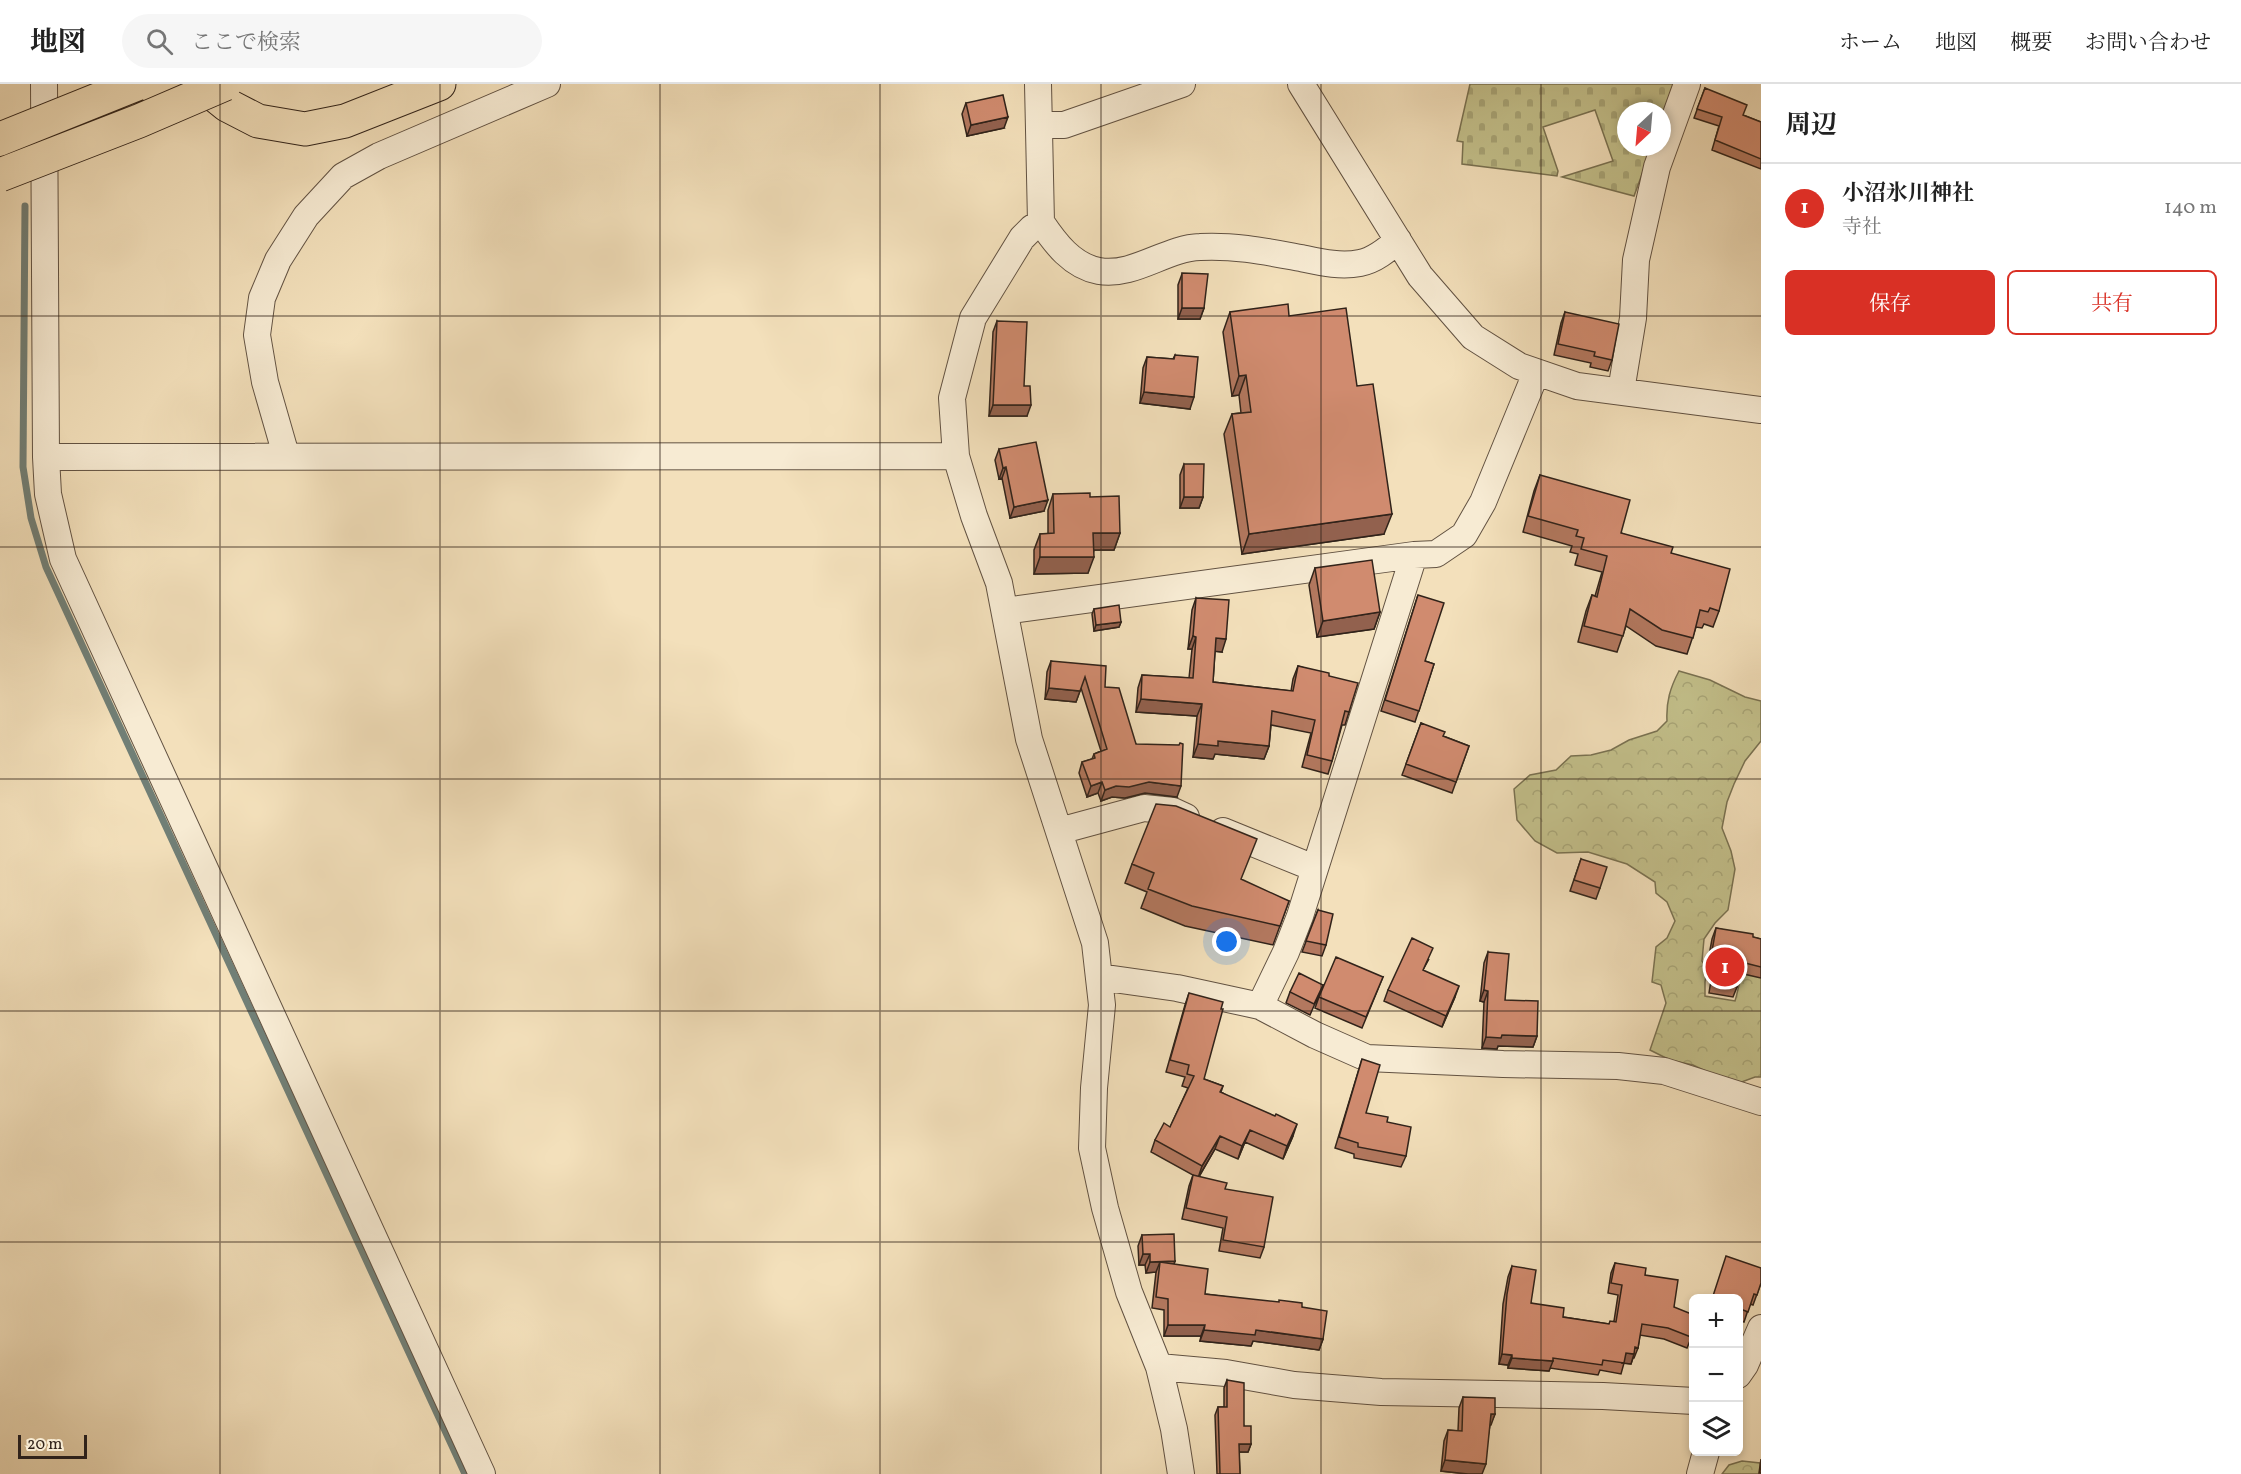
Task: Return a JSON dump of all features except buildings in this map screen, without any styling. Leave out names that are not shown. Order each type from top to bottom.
[{"type":"highway","points":[[0,139],[137,84]]},
{"type":"highway","points":[[201,84],[227,105],[258,121],[305,129],[345,121],[439,84]]},
{"type":"highway","points":[[0,175],[225,84]]},
{"type":"street","points":[[44,84],[46,457],[48,494],[63,559],[482,1474]]},
{"type":"street","points":[[286,455],[265,382],[257,335],[262,297],[278,260],[306,216],[343,176],[379,156],[547,84]]},
{"type":"street","points":[[1038,84],[1041,222],[1053,241],[1066,254],[1083,265],[1098,271],[1129,268],[1180,250],[1200,246],[1262,251],[1340,265],[1361,263],[1380,256],[1398,240]]},
{"type":"street","points":[[1040,125],[1064,124],[1182,84]]},
{"type":"street","points":[[1301,84],[1420,276],[1473,337],[1519,366],[1577,386],[1761,410]]},
{"type":"street","points":[[1621,392],[1633,318],[1636,260],[1657,167],[1687,84]]},
{"type":"street","points":[[1041,222],[1022,238],[972,318],[952,398],[956,456],[974,516],[999,583],[1029,739],[1095,943],[1102,1005],[1094,1088],[1092,1148],[1105,1208],[1129,1293],[1160,1367],[1181,1474]]},
{"type":"street","points":[[1005,611],[1414,555],[1436,554],[1464,535],[1483,502],[1536,372]]},
{"type":"street","points":[[46,457],[956,456]]},
{"type":"street","points":[[1260,1006],[1286,952],[1414,555]]},
{"type":"street","points":[[1059,831],[1144,808],[1173,811],[1314,868]]},
{"type":"street","points":[[1099,977],[1177,988],[1260,1006],[1315,1035],[1367,1058],[1618,1066],[1664,1071],[1761,1102]]},
{"type":"street","points":[[1743,1368],[1761,1328]]},
{"type":"street","points":[[1160,1367],[1226,1372],[1294,1384],[1381,1392],[1603,1396],[1689,1401]]},
{"type":"street","points":[[1700,1474],[1705,1456]]},
{"type":"green space","points":[[1470,84],[1676,84],[1669,102],[1617,102],[1617,156],[1649,156],[1634,196],[1562,177],[1613,161],[1595,110],[1543,127],[1558,171],[1557,176],[1462,164],[1463,142],[1457,141]]},
{"type":"green space","points":[[1679,671],[1710,680],[1745,697],[1761,701],[1761,741],[1745,761],[1734,784],[1727,802],[1722,828],[1735,869],[1728,910],[1704,939],[1702,961],[1707,968],[1705,996],[1735,1001],[1744,974],[1761,968],[1761,1077],[1739,1083],[1718,1077],[1693,1065],[1670,1060],[1650,1050],[1666,1003],[1661,985],[1652,982],[1656,947],[1667,938],[1675,921],[1667,902],[1656,893],[1655,882],[1627,864],[1588,852],[1557,853],[1535,841],[1517,820],[1514,789],[1530,775],[1556,770],[1571,756],[1591,755],[1611,750],[1629,740],[1657,731],[1667,721],[1669,695]]},
{"type":"green space","points":[[1742,1461],[1760,1463],[1761,1474],[1722,1474],[1729,1465]]},
{"type":"waterway","points":[[25,206],[23,467],[31,518],[46,567],[465,1474]]},
{"type":"place","name":"小沼氷川神社","points":[[1725,967]]}]
